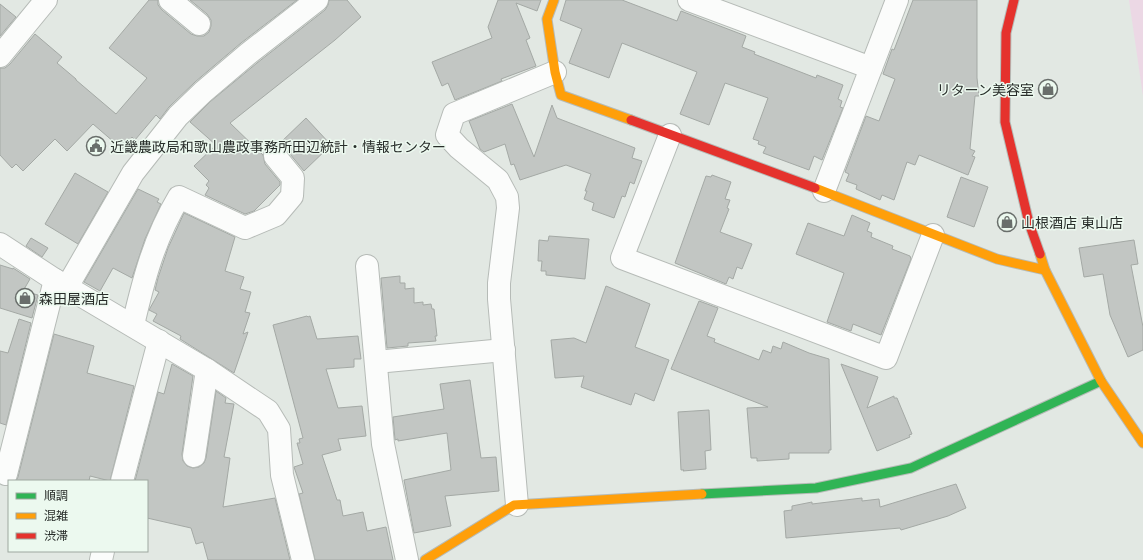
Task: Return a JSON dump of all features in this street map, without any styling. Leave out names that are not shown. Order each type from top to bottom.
[{"type":"street","points":[[0,56],[46,0]]},
{"type":"street","points":[[170,0],[199,24]]},
{"type":"street","points":[[6,474],[61,283],[133,174],[178,116],[203,92],[249,53],[317,0]]},
{"type":"street","points":[[554,0],[547,19],[555,72],[561,95],[824,191],[997,260],[1045,270]]},
{"type":"street","points":[[689,0],[871,68]]},
{"type":"street","points":[[824,191],[897,0]]},
{"type":"street","points":[[1014,0],[1006,33],[1005,122],[1029,223],[1045,270],[1101,382],[1143,443]]},
{"type":"street","points":[[517,505],[499,299],[499,283],[508,208],[507,197],[498,180],[459,148],[447,135],[454,114],[555,72]]},
{"type":"street","points":[[670,135],[622,258],[856,347],[886,358],[933,235]]},
{"type":"street","points":[[133,325],[154,247],[166,218],[179,197],[245,228],[276,215],[292,196],[293,178],[275,156]]},
{"type":"street","points":[[0,244],[61,283],[207,370],[268,411],[279,429],[282,474],[303,560]]},
{"type":"street","points":[[367,266],[383,444],[407,560]]},
{"type":"street","points":[[122,480],[159,341]]},
{"type":"street","points":[[376,362],[504,350]]},
{"type":"street","points":[[194,456],[207,370]]},
{"type":"street","points":[[425,560],[514,505],[816,488],[911,468],[1101,382]]},
{"type":"shaded area","points":[[1129,0],[1143,0],[1143,96]]},
{"type":"building","points":[[149,0],[158,0],[158,5],[162,10],[191,34],[204,36],[209,32],[211,20],[207,14],[190,0],[297,0],[241,43],[195,82],[169,107],[160,119],[156,115],[135,140],[132,137],[122,149],[93,124],[67,151],[55,139],[23,171],[16,164],[12,168],[0,155],[0,68],[5,68],[10,64],[35,34],[62,57],[57,63],[116,114],[147,78],[109,48]]},
{"type":"building","points":[[329,0],[347,0],[361,17],[335,40],[230,123],[263,155],[265,164],[280,182],[280,185],[254,211],[245,214],[205,195],[209,188],[206,185],[209,181],[194,166],[216,145],[190,122],[211,101],[325,10]]},
{"type":"building","points":[[498,0],[541,0],[537,11],[516,3],[530,38],[526,40],[536,66],[501,79],[502,81],[455,100],[448,83],[442,86],[432,62],[492,38],[488,27]]},
{"type":"building","points":[[566,0],[622,0],[677,21],[681,11],[746,36],[742,47],[755,52],[754,54],[816,78],[817,75],[843,85],[838,99],[842,101],[840,107],[843,108],[822,160],[814,156],[809,170],[763,153],[766,147],[758,144],[759,141],[753,139],[768,98],[725,83],[709,125],[680,114],[697,72],[622,43],[609,78],[569,63],[582,29],[560,20]]},
{"type":"building","points":[[913,0],[977,0],[977,78],[979,96],[975,96],[970,149],[975,151],[972,156],[975,157],[968,175],[919,155],[915,165],[907,162],[894,200],[882,195],[880,200],[856,189],[857,185],[846,181],[849,174],[845,172],[866,116],[879,121],[895,79],[883,74]]},
{"type":"building","points":[[0,4],[16,17],[0,36]]},
{"type":"building","points":[[512,104],[534,157],[552,105],[557,118],[635,148],[632,158],[642,161],[634,184],[630,182],[625,197],[622,196],[614,218],[592,210],[594,203],[584,199],[591,174],[566,165],[520,180],[514,164],[511,165],[505,144],[484,152],[480,149],[469,121]]},
{"type":"building","points":[[306,118],[331,145],[304,171],[285,148],[279,144]]},
{"type":"building","points":[[75,173],[108,192],[78,244],[45,224]]},
{"type":"building","points":[[712,175],[731,182],[725,199],[730,200],[727,208],[729,209],[720,232],[752,244],[742,269],[737,267],[733,279],[729,277],[726,284],[675,263],[706,176],[711,177]]},
{"type":"building","points":[[961,177],[988,187],[974,227],[947,217]]},
{"type":"building","points":[[138,189],[159,199],[157,202],[161,204],[145,239],[132,278],[113,268],[100,291],[84,282]]},
{"type":"building","points":[[184,213],[235,237],[225,271],[244,277],[240,289],[251,292],[245,312],[250,313],[243,334],[248,332],[234,373],[180,339],[181,336],[153,321],[157,314],[149,310],[159,292],[155,290],[158,278],[168,248]]},
{"type":"building","points":[[852,215],[870,223],[867,231],[872,233],[871,237],[893,246],[892,249],[910,256],[911,259],[881,335],[853,324],[851,331],[827,322],[844,273],[796,254],[808,223],[844,236]]},
{"type":"building","points":[[549,236],[589,239],[585,279],[546,275],[546,271],[541,271],[542,261],[538,261],[539,240],[548,241]]},
{"type":"building","points":[[31,238],[48,248],[42,257],[26,246]]},
{"type":"building","points":[[1134,240],[1138,264],[1131,265],[1143,327],[1143,350],[1128,357],[1110,315],[1103,274],[1084,277],[1079,248]]},
{"type":"building","points":[[0,265],[13,268],[30,279],[23,291],[38,295],[32,318],[0,308]]},
{"type":"building","points":[[400,276],[400,283],[405,283],[405,289],[414,288],[414,303],[423,302],[423,305],[431,304],[432,309],[434,309],[437,336],[435,336],[436,341],[408,343],[408,346],[387,348],[381,278]]},
{"type":"building","points":[[606,286],[650,304],[635,347],[669,360],[654,401],[635,393],[631,405],[581,387],[584,376],[555,378],[551,340],[574,338],[586,343]]},
{"type":"building","points":[[699,301],[718,308],[707,336],[715,339],[714,342],[759,360],[763,350],[771,353],[773,346],[781,349],[783,342],[809,353],[829,359],[831,450],[829,450],[829,453],[789,453],[789,459],[757,461],[757,458],[751,458],[747,408],[768,407],[671,369]]},
{"type":"building","points":[[310,316],[317,339],[358,336],[361,359],[354,359],[354,367],[326,369],[338,408],[362,406],[366,436],[338,439],[341,450],[322,455],[337,500],[340,500],[343,516],[363,512],[367,531],[386,527],[393,560],[315,560],[299,494],[303,493],[294,467],[303,464],[297,443],[300,443],[299,439],[303,438],[273,325]]},
{"type":"building","points":[[19,319],[31,323],[6,425],[0,423],[0,351],[8,353]]},
{"type":"building","points":[[54,334],[94,346],[87,373],[134,386],[110,480],[90,476],[89,480],[16,480]]},
{"type":"building","points":[[172,364],[193,376],[182,454],[183,461],[187,466],[193,468],[199,467],[204,463],[206,458],[216,391],[226,398],[225,403],[234,404],[224,457],[230,458],[223,507],[275,498],[290,560],[208,560],[203,542],[196,544],[191,528],[148,518],[148,480],[135,480],[158,392],[164,394]]},
{"type":"building","points":[[841,364],[878,377],[867,408],[894,396],[894,398],[897,398],[912,434],[909,435],[910,437],[877,451]]},
{"type":"building","points":[[470,380],[481,458],[496,457],[499,491],[445,496],[451,526],[414,533],[404,480],[451,470],[447,433],[398,441],[398,439],[395,440],[393,417],[444,409],[440,384]]},
{"type":"building","points":[[709,410],[711,450],[705,451],[706,469],[683,471],[684,470],[681,470],[678,412]]},
{"type":"building","points":[[956,484],[966,508],[948,516],[901,530],[900,528],[786,538],[784,511],[792,510],[792,506],[812,502],[812,504],[862,498],[862,501],[879,499],[880,507]]},
{"type":"traffic: fast","points":[[702,494],[816,488],[911,468],[1101,381]]},
{"type":"traffic: slow","points":[[554,0],[547,19],[555,72],[561,95],[631,120]]},
{"type":"traffic: slow","points":[[815,188],[997,259],[1045,270]]},
{"type":"traffic: slow","points":[[1040,254],[1045,270],[1101,381],[1143,443]]},
{"type":"traffic: slow","points":[[425,560],[514,505],[702,494]]},
{"type":"traffic: jam","points":[[1014,0],[1006,33],[1005,122],[1029,223],[1040,254]]},
{"type":"traffic: jam","points":[[631,120],[815,188]]},
{"type":"place","name":"リターン美容室","points":[[1048,89]]},
{"type":"place","name":"近畿農政局和歌山農政事務所田辺統計・情報センター","points":[[96,146]]},
{"type":"place","name":"山根酒店 東山店","points":[[1007,222]]},
{"type":"place","name":"森田屋酒店","points":[[25,298]]}]
